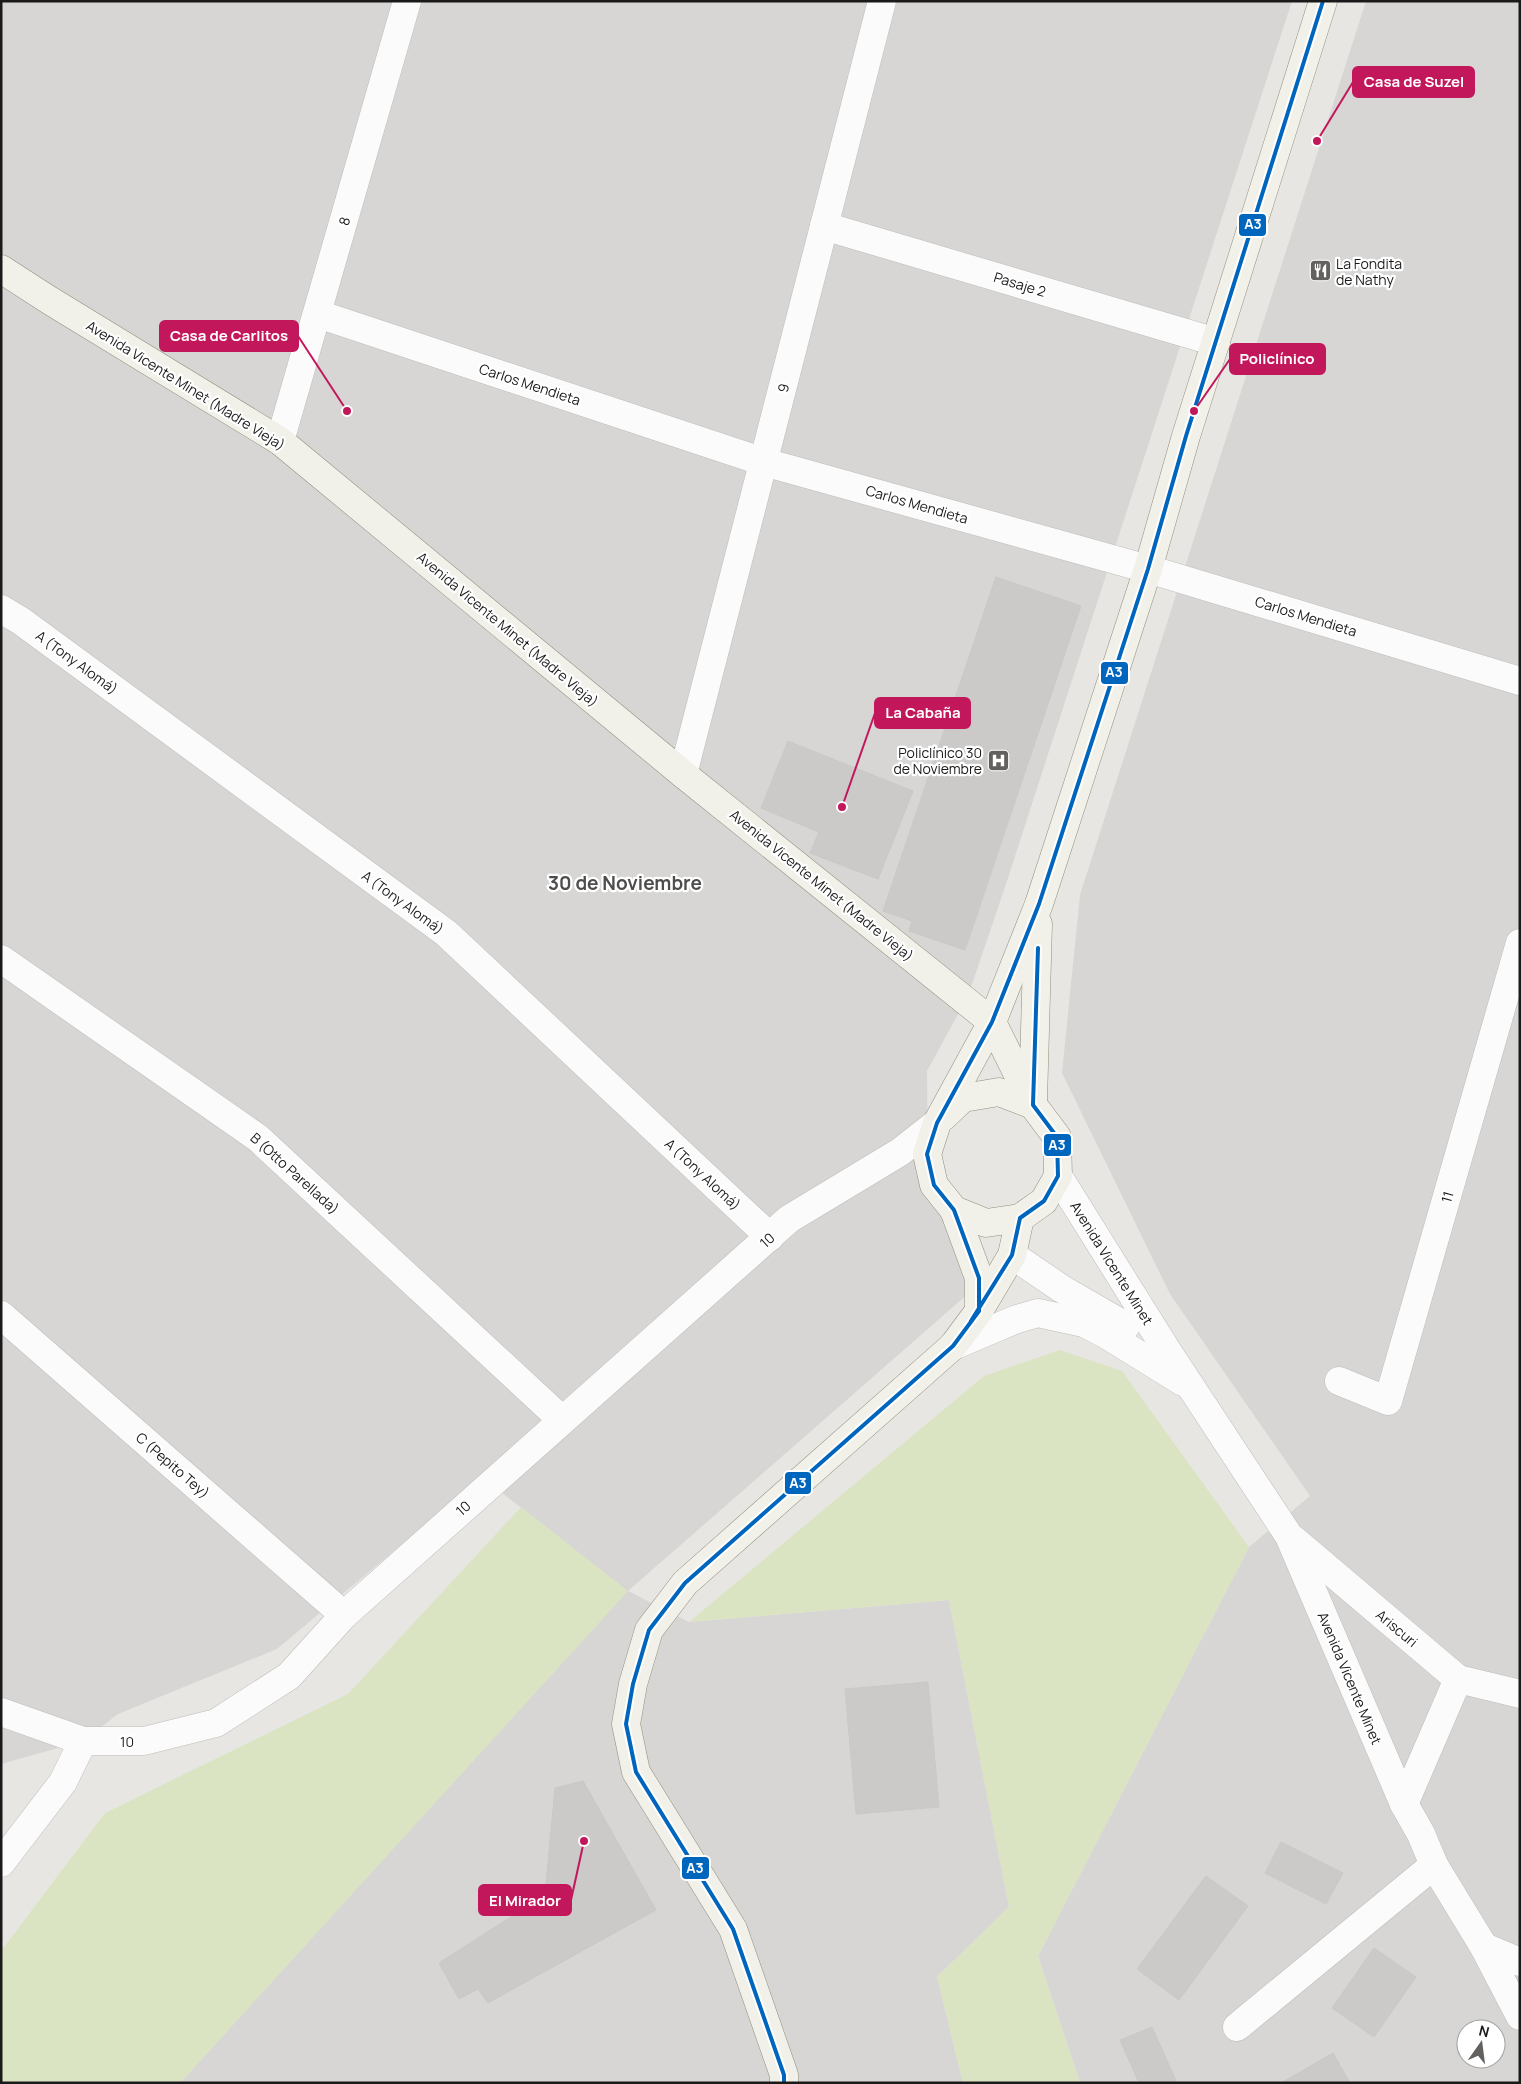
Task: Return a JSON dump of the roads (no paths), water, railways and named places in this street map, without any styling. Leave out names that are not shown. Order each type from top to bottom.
[{"type":"main road","name":"10","points":[[1058,1176],[1044,1201],[1020,1218],[986,1223],[954,1210],[934,1185],[927,1154],[937,1123],[992,1022],[1039,904],[1148,568],[1216,342],[1323,1]]},
{"type":"main road","name":"Avenida Vicente Minet (Madre Vieja)","points":[[1,269],[280,441],[683,774],[992,1022]]},
{"type":"main road","name":"10","points":[[937,1123],[963,1098],[999,1092],[1033,1104],[1039,904]]},
{"type":"main road","points":[[992,1022],[1033,1104],[1057,1137],[1058,1176]]},
{"type":"main road","points":[[954,1210],[979,1278],[979,1311]]},
{"type":"main road","points":[[784,2083],[784,2075],[733,1930],[636,1772],[626,1724],[634,1684],[649,1630],[684,1584],[953,1346],[979,1311],[1012,1255],[1020,1218]]},
{"type":"street","name":"8","points":[[280,441],[407,1]]},
{"type":"street","name":"9","points":[[683,774],[882,1]]},
{"type":"street","name":"Pasaje 2","points":[[824,226],[1216,342]]},
{"type":"street","name":"Carlos Mendieta","points":[[318,314],[764,462],[1148,568],[1520,681]]},
{"type":"street","name":"A (Tony Alomá)","points":[[1,609],[21,621],[446,933],[770,1237]]},
{"type":"street","name":"11","points":[[1339,1381],[1388,1401],[1520,943]]},
{"type":"street","name":"B (Otto Parellada)","points":[[1,959],[258,1138],[562,1420]]},
{"type":"street","name":"10","points":[[1,1712],[83,1741],[144,1741],[216,1723],[289,1676],[344,1615],[789,1219],[900,1152],[937,1123]]},
{"type":"street","name":"Avenida Vicente Minet","points":[[1058,1176],[1166,1350],[1289,1536],[1404,1804],[1434,1865],[1484,1947],[1520,2016]]},
{"type":"street","name":"Avenida Vicente Minet","points":[[1012,1255],[1062,1289],[1166,1350]]},
{"type":"street","points":[[953,1346],[1017,1318],[1038,1313],[1084,1324],[1107,1335],[1191,1387]]},
{"type":"street","name":"C (Pepito Tey)","points":[[1,1315],[344,1615]]},
{"type":"street","name":"Ariscuri","points":[[1289,1536],[1458,1679],[1520,1694]]},
{"type":"street","points":[[1404,1804],[1458,1679]]},
{"type":"street","points":[[1,1863],[63,1782],[83,1741]]},
{"type":"street","points":[[1237,2027],[1434,1865]]},
{"type":"street","points":[[1484,1947],[1520,1962]]},
{"type":"place","name":"Casa de Suzel","points":[[1317,141]]},
{"type":"place","name":"La Fondita de Nathy","points":[[1320,271]]},
{"type":"place","name":"Casa de Carlitos","points":[[347,411]]},
{"type":"place","name":"Policlínico","points":[[1194,411]]},
{"type":"place","name":"Policlínico 30 de Noviembre","points":[[998,760]]},
{"type":"place","name":"La Cabaña","points":[[842,807]]},
{"type":"place","name":"El Mirador","points":[[584,1841]]},
{"type":"district","name":"30 de Noviembre","points":[[625,883]]}]
